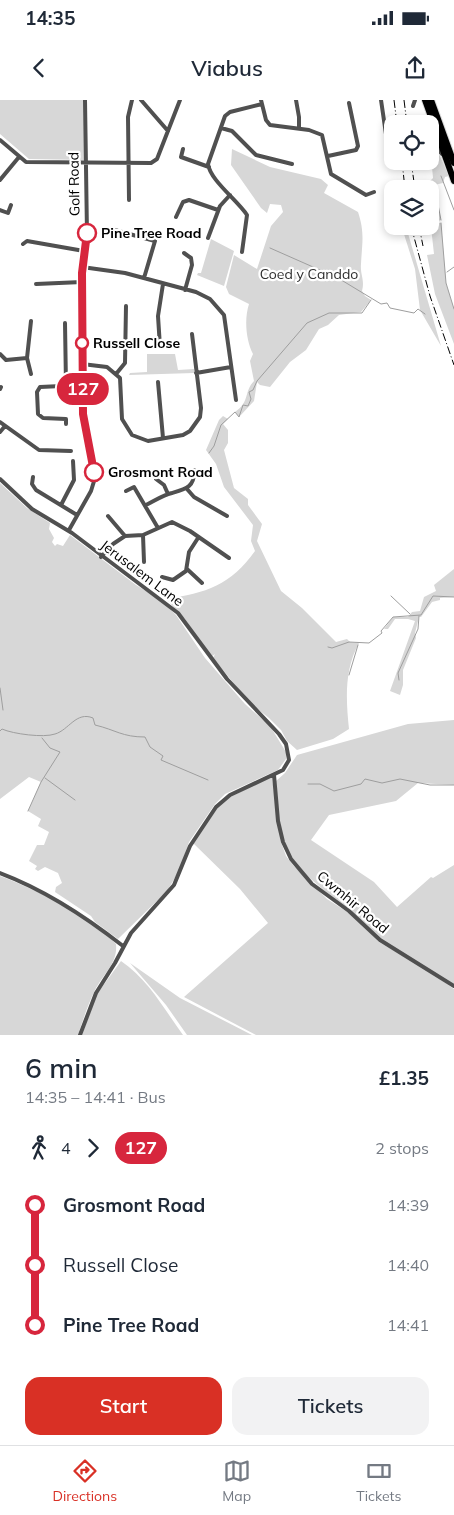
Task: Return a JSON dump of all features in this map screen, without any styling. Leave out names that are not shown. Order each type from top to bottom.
[{"type":"highway","points":[[425,100],[454,181]]},
{"type":"highway","points":[[431,100],[454,163]]},
{"type":"street","name":"Golf Road","points":[[69,530],[91,491],[95,478],[86,432],[82,385],[82,267],[87,234],[85,100]]},
{"type":"street","points":[[129,200],[128,117],[132,100]]},
{"type":"street","points":[[141,100],[168,131]]},
{"type":"street","points":[[0,140],[26,162],[151,163],[157,159],[180,100]]},
{"type":"street","points":[[296,100],[299,129]]},
{"type":"street","points":[[381,100],[384,120]]},
{"type":"street","points":[[414,106],[415,100]]},
{"type":"street","points":[[242,252],[247,215],[214,178],[209,167],[225,116],[230,112],[262,102],[266,120],[270,125],[299,129],[322,135],[333,176],[366,195],[374,192]]},
{"type":"street","points":[[328,156],[356,150],[358,146],[349,103]]},
{"type":"street","points":[[221,128],[232,131],[256,155],[292,164]]},
{"type":"street","points":[[183,149],[181,157],[209,167]]},
{"type":"street","points":[[439,151],[446,160]]},
{"type":"street","points":[[0,180],[18,157]]},
{"type":"street","points":[[208,238],[218,210],[223,201],[230,195]]},
{"type":"street","points":[[176,216],[183,202],[189,200],[218,210]]},
{"type":"street","points":[[0,210],[8,213],[11,205]]},
{"type":"street","points":[[111,229],[155,241],[144,278]]},
{"type":"street","points":[[23,244],[27,241],[84,250]]},
{"type":"street","points":[[184,253],[191,258],[192,265],[185,290]]},
{"type":"street","points":[[82,267],[144,278],[205,296],[224,315],[236,400]]},
{"type":"street","points":[[36,284],[82,282]]},
{"type":"street","points":[[160,347],[158,316],[163,284]]},
{"type":"street","points":[[116,374],[125,363],[126,306]]},
{"type":"street","points":[[31,321],[27,358],[31,374]]},
{"type":"street","points":[[65,323],[66,386]]},
{"type":"street","points":[[82,364],[107,367],[120,378],[122,420],[126,428],[140,439],[148,441],[183,434],[196,424],[201,408],[192,334]]},
{"type":"street","points":[[0,354],[6,360],[27,358]]},
{"type":"street","points":[[196,373],[231,367]]},
{"type":"street","points":[[158,382],[163,438]]},
{"type":"street","points":[[66,424],[66,420],[43,418],[38,414],[37,392],[40,387],[82,385]]},
{"type":"street","points":[[0,422],[40,450],[71,451]]},
{"type":"street","points":[[0,432],[5,426]]},
{"type":"street","points":[[61,505],[74,480],[73,462]]},
{"type":"street","points":[[146,505],[168,494],[187,489],[193,480],[194,470]]},
{"type":"street","points":[[33,477],[32,484],[36,490],[77,515]]},
{"type":"street","name":"Jerusalem Lane","points":[[0,479],[32,509],[69,530],[101,557],[167,603],[178,613],[227,679],[280,734],[286,744],[289,760],[283,770],[274,775]]},
{"type":"street","points":[[156,480],[164,485],[168,494]]},
{"type":"street","points":[[126,492],[134,487],[158,528]]},
{"type":"street","points":[[187,489],[194,497],[227,516]]},
{"type":"street","points":[[108,516],[125,536]]},
{"type":"street","points":[[101,557],[113,544],[125,536],[143,535],[172,522],[190,531],[229,558]]},
{"type":"street","points":[[143,535],[144,562]]},
{"type":"street","points":[[162,577],[173,580],[180,577],[187,568],[189,552],[198,538]]},
{"type":"street","points":[[187,568],[202,583]]},
{"type":"street","points":[[80,1035],[96,993],[115,963],[123,946],[138,923],[159,905],[174,885],[190,846],[216,807],[230,795],[274,775]]},
{"type":"street","name":"Cwmhir Road","points":[[274,775],[283,842],[291,859],[301,872],[312,884],[349,911],[380,940],[454,986]]},
{"type":"street","points":[[0,873],[26,882],[71,909],[123,946]]},
{"type":"green space","points":[[0,100],[85,100],[85,160],[29,159],[0,134]]},
{"type":"green space","name":"Coed y Canddo","points":[[232,149],[270,167],[321,179],[328,185],[324,193],[358,212],[362,232],[362,291],[371,300],[361,312],[339,315],[328,325],[319,329],[306,350],[290,362],[270,387],[260,385],[257,382],[254,401],[239,417],[235,412],[243,404],[254,381],[250,361],[253,354],[247,330],[249,304],[229,294],[226,287],[234,255],[257,269],[271,226],[283,212],[281,205],[270,204],[267,213],[261,208],[231,165]]},
{"type":"green space","points":[[439,155],[449,176],[445,177],[443,183],[439,184],[439,180],[431,180],[433,178],[432,170],[439,170]]},
{"type":"green space","points":[[439,223],[441,223],[446,283],[454,309],[454,344],[435,294],[427,255],[434,254],[432,235],[439,235]]},
{"type":"green space","points":[[404,235],[408,235],[441,346],[420,310],[415,269]]},
{"type":"green space","points":[[211,239],[234,251],[224,286],[197,275],[201,273]]},
{"type":"green space","points":[[147,354],[175,354],[178,370],[194,369],[194,373],[129,375],[130,373],[147,372]]},
{"type":"green space","points":[[223,416],[228,419],[223,424],[228,430],[228,443],[224,450],[234,488],[248,499],[248,505],[262,524],[257,541],[281,591],[302,608],[336,642],[347,639],[350,642],[359,643],[348,674],[347,707],[349,729],[333,739],[297,750],[287,741],[281,730],[269,718],[250,703],[213,658],[215,654],[211,657],[185,619],[166,599],[193,594],[217,586],[237,572],[255,551],[251,541],[253,525],[224,487],[216,464],[206,450],[219,420]]},
{"type":"green space","points":[[0,483],[27,508],[50,523],[49,529],[54,538],[52,542],[55,546],[57,544],[63,546],[70,535],[136,585],[161,600],[176,615],[205,658],[245,704],[270,726],[286,752],[286,759],[278,770],[225,794],[215,804],[189,842],[179,871],[167,891],[118,939],[95,922],[91,916],[55,892],[56,887],[62,883],[58,873],[45,867],[38,871],[35,869],[37,866],[29,861],[37,845],[44,845],[49,832],[38,826],[41,819],[28,811],[41,782],[29,777],[0,799]]},
{"type":"green space","points":[[454,569],[454,597],[440,598],[440,600],[432,602],[421,617],[419,617],[415,633],[416,638],[403,670],[403,685],[400,695],[390,691],[415,621],[395,619],[388,629],[384,629],[393,617],[408,617],[412,612],[420,611],[424,597],[436,591],[434,585]]},
{"type":"green space","points":[[454,720],[454,785],[418,783],[396,801],[329,815],[311,840],[374,882],[397,907],[431,877],[433,878],[454,865],[454,985],[383,941],[305,874],[284,843],[279,817],[276,781],[285,773],[297,755],[408,724]]},
{"type":"green space","points":[[270,777],[272,778],[281,842],[286,856],[327,899],[349,913],[379,942],[429,971],[454,989],[454,1035],[256,1035],[184,997],[268,923],[240,889],[193,843],[216,809],[228,798]]},
{"type":"green space","points":[[0,876],[62,904],[92,923],[116,944],[115,957],[92,995],[78,1035],[0,1035]]},
{"type":"green space","points":[[121,961],[131,968],[147,985],[183,1035],[82,1035],[97,994]]},
{"type":"green space","points":[[130,963],[180,998],[252,1035],[187,1035],[166,1005]]},
{"type":"waterway","points":[[441,176],[454,210]]},
{"type":"waterway","points":[[439,210],[441,220]]},
{"type":"waterway","points":[[441,223],[446,283],[454,309]]},
{"type":"waterway","points":[[270,248],[338,278],[381,304],[387,303],[390,308],[414,313],[418,309],[425,314]]},
{"type":"waterway","points":[[447,272],[454,267]]},
{"type":"waterway","points":[[209,453],[214,446],[221,425],[235,412],[239,417],[243,405],[248,406],[251,399],[249,392],[253,390],[257,381],[307,323],[329,313],[362,313],[371,300]]},
{"type":"waterway","points":[[391,596],[410,614]]},
{"type":"waterway","points":[[328,647],[332,648],[349,642],[369,643],[382,633],[381,631],[393,617],[421,615],[433,596],[454,597]]},
{"type":"waterway","points":[[399,680],[398,673],[418,629],[419,616]]},
{"type":"waterway","points":[[349,675],[358,645]]},
{"type":"waterway","points":[[0,688],[3,710]]},
{"type":"waterway","points":[[0,731],[2,729],[28,735],[44,736],[60,732],[82,717],[93,718],[95,725],[125,735],[145,737],[150,747],[163,756],[161,760],[208,780]]},
{"type":"waterway","points":[[28,811],[41,782],[60,752],[50,748],[42,738]]},
{"type":"waterway","points":[[45,778],[75,800]]},
{"type":"waterway","points":[[308,784],[320,784],[334,791],[361,784],[365,779],[382,783],[400,779],[430,785],[454,785]]},
{"type":"railway","points":[[394,100],[396,115]]},
{"type":"railway","points":[[404,100],[406,115]]},
{"type":"railway","points":[[403,170],[404,180]]},
{"type":"railway","points":[[412,170],[414,180]]},
{"type":"railway","points":[[413,235],[430,296],[454,365]]},
{"type":"railway","points":[[421,235],[423,246]]},
{"type":"bus line","name":"127","points":[[87,233],[82,256],[83,414],[94,472]]},
{"type":"place","name":"Pine Tree Road","points":[[87,233]]},
{"type":"place","name":"Russell Close","points":[[82,343]]},
{"type":"place","name":"Grosmont Road","points":[[94,472]]}]
